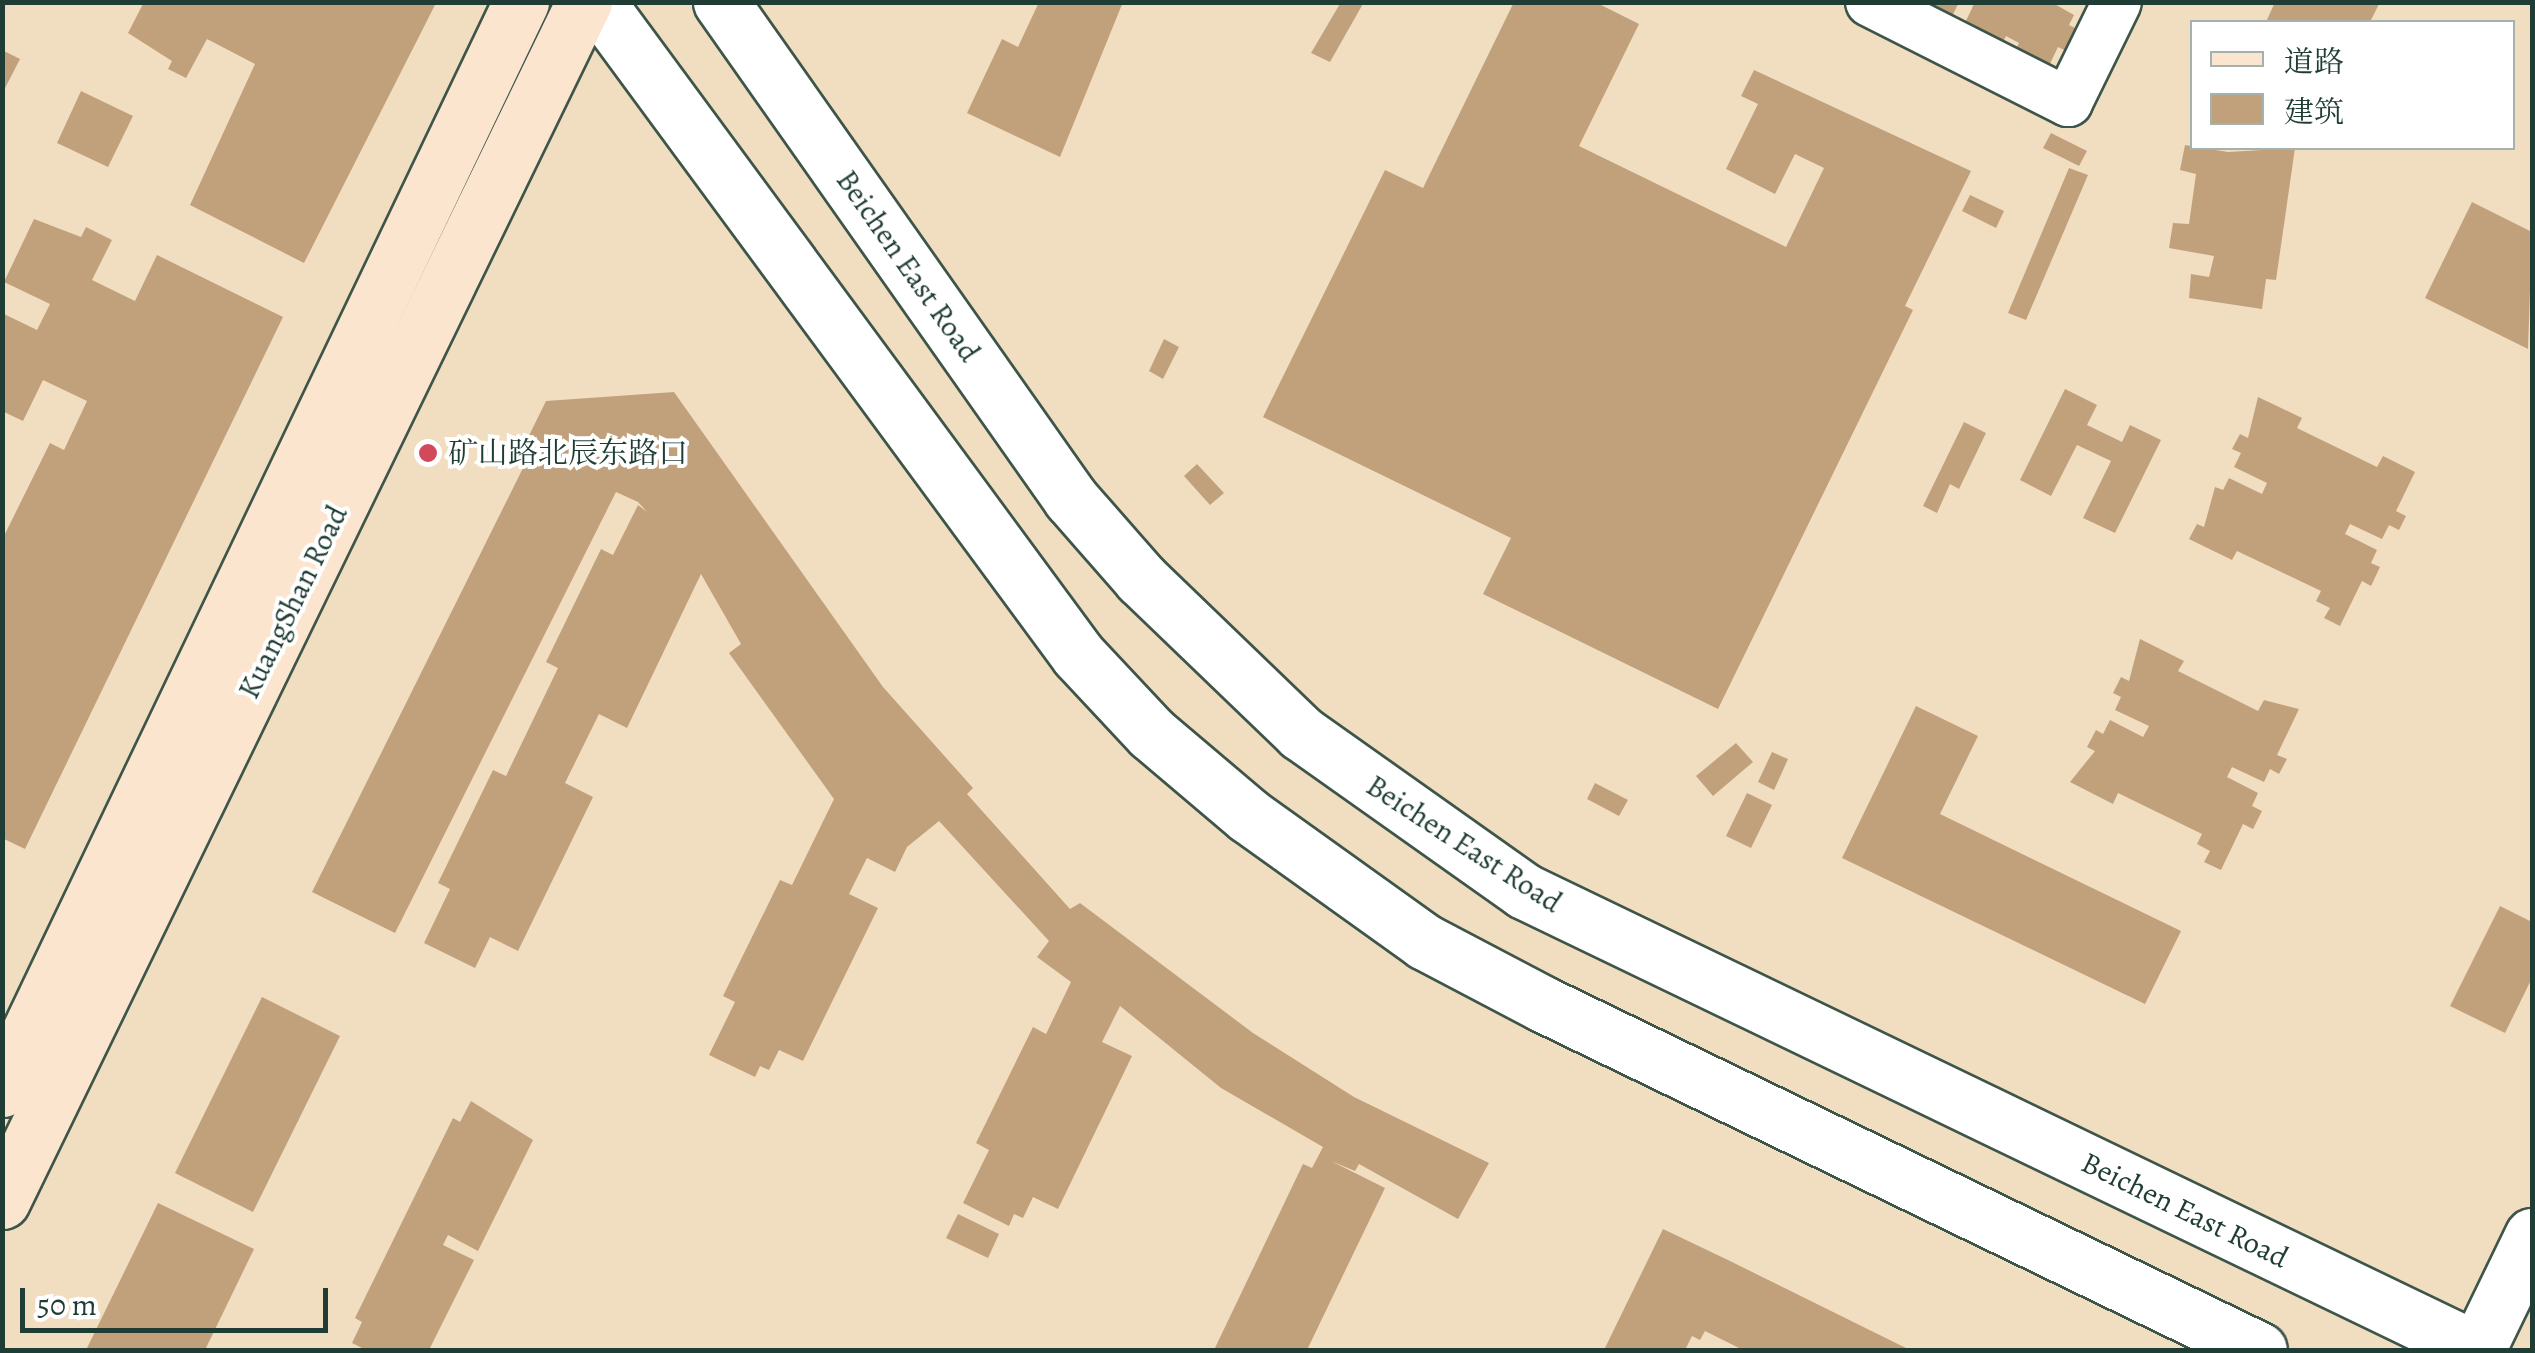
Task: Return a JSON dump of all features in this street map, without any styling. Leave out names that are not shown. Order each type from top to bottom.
[{"type":"main road","name":"KuangShan Road","points":[[2,1089],[521,2]]},
{"type":"main road","name":"KuangShan Road","points":[[2,1201],[584,2]]},
{"type":"street","points":[[597,2],[1078,655],[1152,733],[1250,816],[1426,942],[1542,1004],[2260,1350]]},
{"type":"street","name":"Beichen East Road","points":[[722,2],[1071,499],[1141,579],[1300,733],[1524,891],[2477,1350]]},
{"type":"street","points":[[1870,2],[2068,102],[2117,2]]},
{"type":"street","points":[[2477,1350],[2532,1236]]},
{"type":"building","points":[[144,2],[435,5],[304,263],[190,205],[255,64],[207,39],[186,78],[168,69],[172,61],[128,33]]},
{"type":"building","points":[[1039,2],[1123,2],[1060,157],[967,113],[1002,39],[1018,47]]},
{"type":"building","points":[[1341,2],[1364,2],[1330,62],[1311,53]]},
{"type":"building","points":[[1514,2],[1595,2],[1639,24],[1579,146],[1786,247],[1824,168],[1795,154],[1775,194],[1726,169],[1758,104],[1741,96],[1754,70],[1971,171],[1905,306],[1913,310],[1718,709],[1483,594],[1511,538],[1263,417],[1385,170],[1423,188]]},
{"type":"building","points":[[1907,2],[1959,2],[1949,23]]},
{"type":"building","points":[[1975,2],[2051,2],[2074,15],[2069,25],[2079,30],[2068,52],[2058,47],[2046,72],[2013,55],[2019,43],[2006,36],[2000,49],[1962,29]]},
{"type":"building","points":[[2275,2],[2380,2],[2371,20],[2267,20]]},
{"type":"building","points":[[2,50],[20,59],[2,94]]},
{"type":"building","points":[[81,91],[133,116],[108,167],[57,143]]},
{"type":"building","points":[[2051,133],[2087,151],[2079,166],[2043,148]]},
{"type":"building","points":[[2185,145],[2190,150],[2228,152],[2295,150],[2276,280],[2266,279],[2262,309],[2189,298],[2191,274],[2209,277],[2214,256],[2169,248],[2173,223],[2189,224],[2196,174],[2180,170]]},
{"type":"building","points":[[2069,168],[2088,175],[2026,320],[2008,313]]},
{"type":"building","points":[[1970,195],[2004,211],[1996,228],[1962,211]]},
{"type":"building","points":[[2472,202],[2532,232],[2528,349],[2425,298]]},
{"type":"building","points":[[34,219],[81,237],[86,227],[112,240],[92,280],[135,301],[157,255],[283,317],[25,849],[2,838],[2,540],[50,443],[64,450],[87,401],[43,380],[23,421],[2,411],[2,313],[37,330],[50,304],[4,282]]},
{"type":"building","points":[[1164,339],[1179,347],[1163,379],[1149,371]]},
{"type":"building","points":[[2065,389],[2097,405],[2087,425],[2122,442],[2130,425],[2161,440],[2115,533],[2083,518],[2111,461],[2077,445],[2051,496],[2020,480]]},
{"type":"building","points":[[674,392],[883,687],[973,788],[967,794],[1070,909],[1080,903],[1253,1033],[1354,1097],[1489,1163],[1458,1219],[1359,1164],[1355,1171],[1331,1161],[1385,1188],[1307,1350],[1214,1350],[1303,1164],[1312,1168],[1323,1147],[1221,1088],[1120,1006],[1102,1042],[1132,1056],[1058,1209],[1033,1197],[1023,1218],[1014,1214],[1009,1226],[963,1203],[989,1150],[976,1143],[1033,1027],[1046,1034],[1071,982],[1037,957],[1049,941],[939,821],[907,847],[895,872],[867,858],[849,894],[878,908],[803,1061],[779,1050],[769,1070],[760,1066],[755,1077],[709,1055],[735,1002],[723,996],[780,880],[792,885],[834,799],[729,653],[741,644],[701,574],[627,728],[599,714],[565,783],[593,797],[518,951],[490,937],[475,968],[424,943],[450,889],[438,883],[493,770],[506,776],[558,668],[546,662],[601,549],[613,555],[638,505],[647,512],[638,502],[616,492],[395,933],[312,892],[527,460],[519,456],[546,401]]},
{"type":"building","points":[[2258,397],[2302,418],[2297,428],[2377,467],[2383,456],[2415,472],[2396,511],[2406,516],[2399,530],[2389,525],[2382,539],[2350,524],[2345,534],[2377,550],[2371,563],[2380,567],[2371,586],[2362,581],[2340,626],[2324,618],[2330,608],[2316,601],[2321,591],[2237,551],[2232,560],[2189,539],[2197,524],[2204,527],[2215,487],[2223,490],[2229,478],[2262,494],[2267,483],[2234,467],[2241,453],[2232,449],[2240,434],[2248,438]]},
{"type":"building","points":[[1964,422],[1986,433],[1959,489],[1950,484],[1937,513],[1923,506]]},
{"type":"building","points":[[1197,464],[1224,493],[1210,505],[1184,476]]},
{"type":"building","points":[[2140,639],[2184,661],[2178,671],[2258,711],[2264,700],[2299,709],[2277,755],[2287,759],[2279,774],[2270,769],[2264,782],[2232,767],[2227,777],[2258,793],[2252,806],[2262,811],[2253,829],[2243,824],[2221,870],[2204,862],[2210,851],[2197,844],[2202,834],[2118,793],[2113,804],[2070,782],[2095,751],[2087,747],[2096,730],[2103,734],[2110,720],[2143,737],[2149,726],[2115,710],[2121,697],[2113,693],[2121,677],[2129,681]]},
{"type":"building","points":[[1916,706],[1978,736],[1940,814],[2181,931],[2145,1004],[1842,858]]},
{"type":"building","points":[[1736,743],[1753,762],[1713,796],[1696,776]]},
{"type":"building","points":[[1772,752],[1788,759],[1774,790],[1758,782]]},
{"type":"building","points":[[1595,783],[1628,800],[1619,816],[1587,799]]},
{"type":"building","points":[[1747,793],[1772,805],[1751,848],[1726,836]]},
{"type":"building","points":[[2500,906],[2532,922],[2532,978],[2505,1033],[2450,1006]]},
{"type":"building","points":[[262,997],[340,1036],[253,1212],[175,1173]]},
{"type":"building","points":[[471,1101],[533,1140],[478,1251],[448,1235],[443,1245],[474,1260],[429,1350],[366,1350],[352,1343],[362,1322],[355,1318],[453,1118],[460,1122]]},
{"type":"building","points":[[158,1203],[254,1249],[205,1350],[86,1350]]},
{"type":"building","points":[[958,1214],[999,1234],[988,1258],[946,1238]]},
{"type":"building","points":[[1663,1229],[1910,1350],[1743,1350],[1705,1331],[1700,1340],[1692,1336],[1685,1350],[1604,1350]]},
{"type":"place","name":"矿山路北辰东路口","points":[[428,453]]}]
